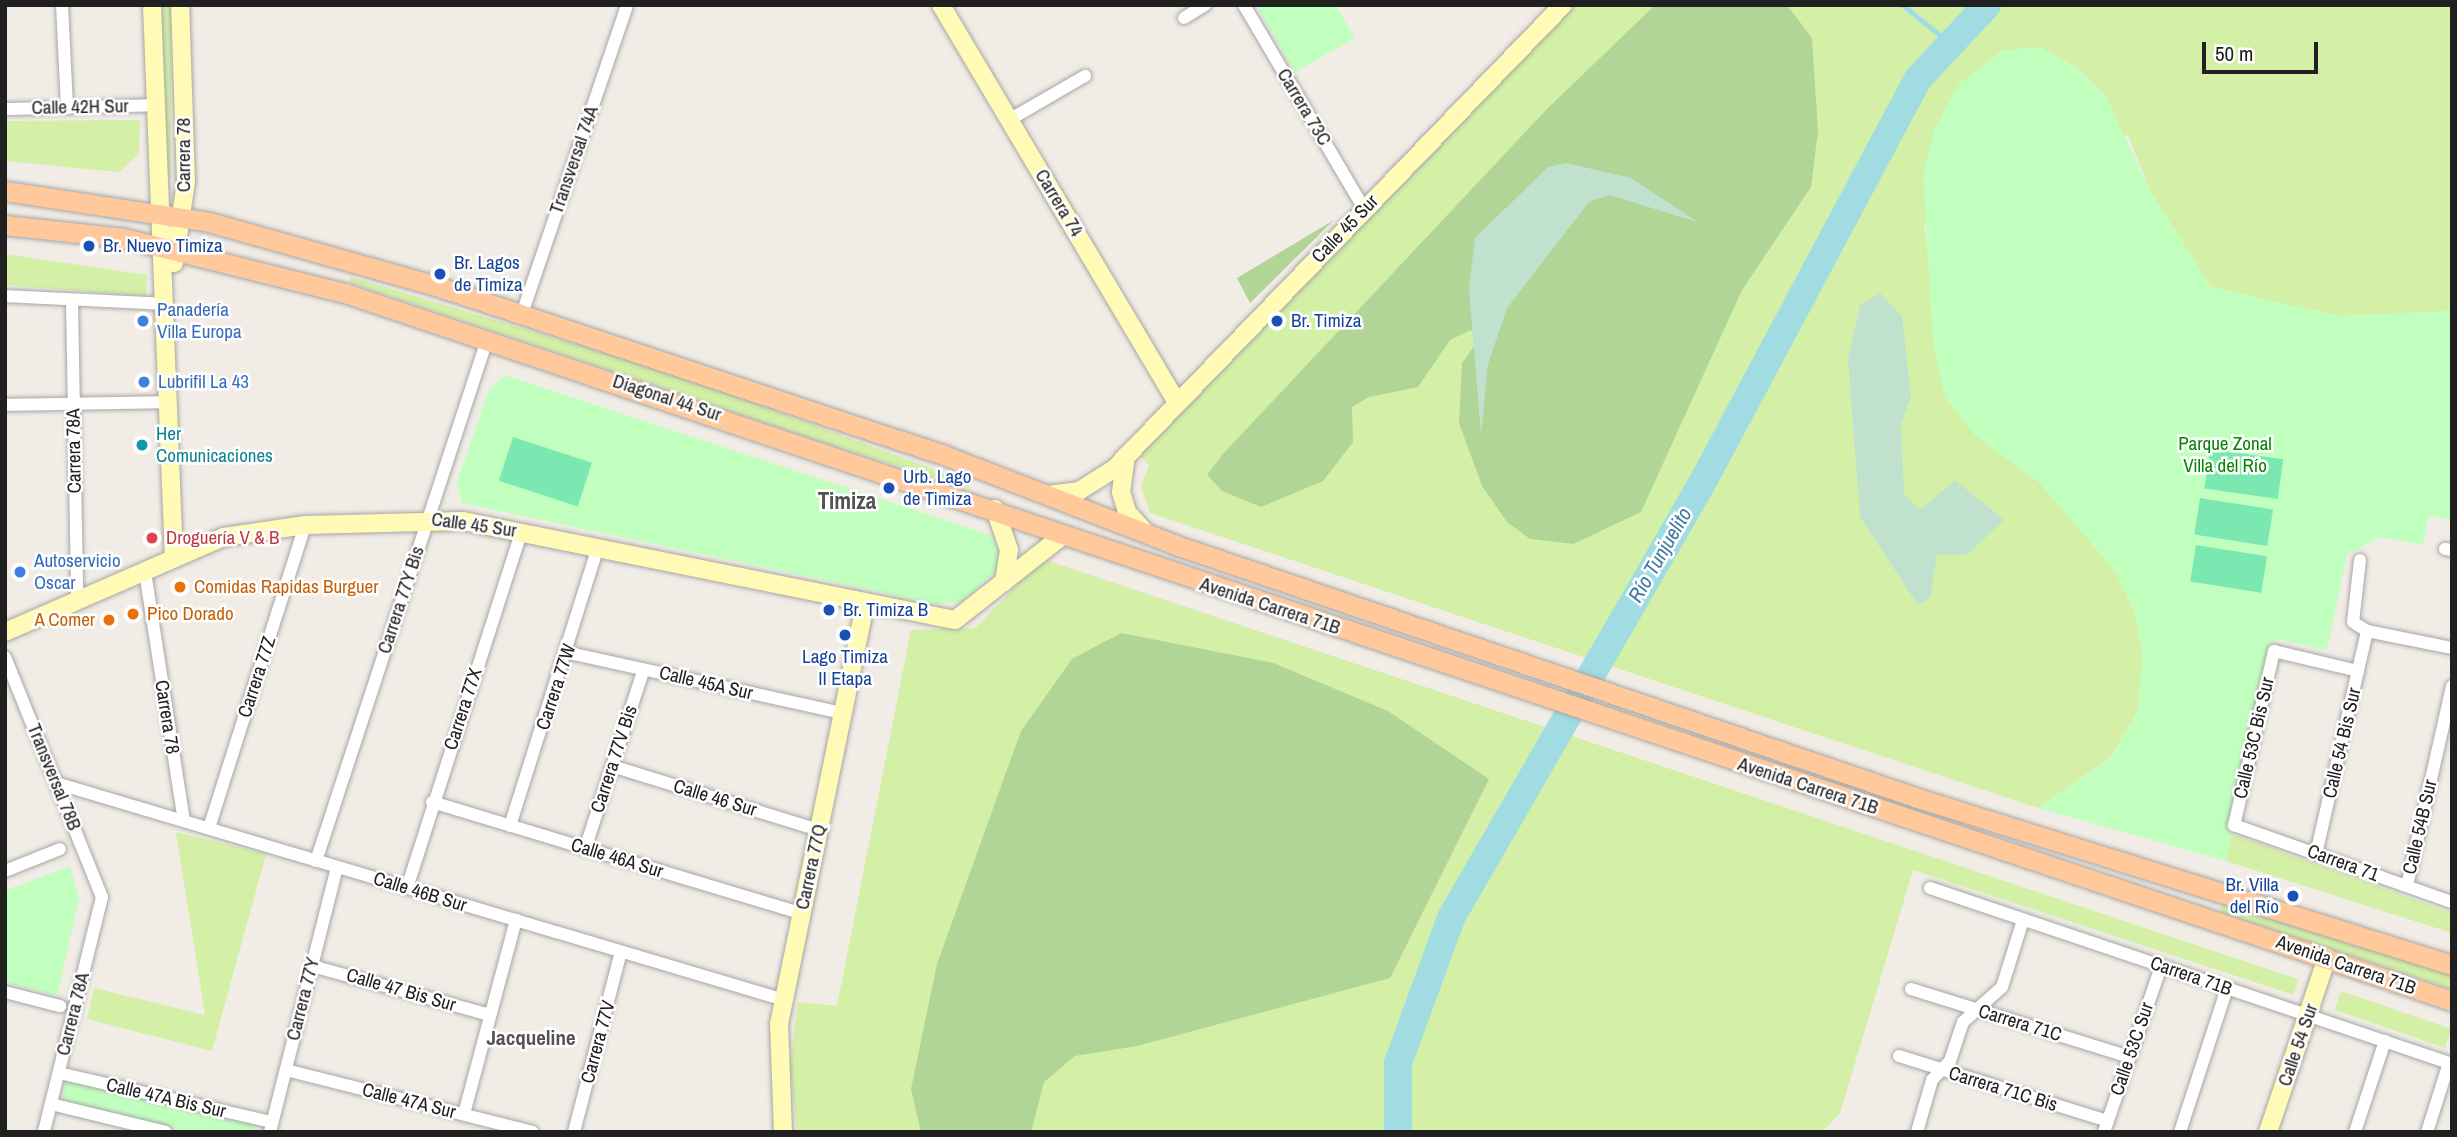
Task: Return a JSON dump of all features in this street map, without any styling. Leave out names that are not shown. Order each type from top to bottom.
[{"type":"main road","name":"Diagonal 44 Sur","points":[[5,191],[161,213],[299,245],[522,314],[1048,495],[1175,545]]},
{"type":"main road","name":"Diagonal 44 Sur","points":[[5,225],[169,248],[298,279],[995,509],[1062,536],[1164,571]]},
{"type":"main road","name":"Avenida Carrera 71B","points":[[1175,545],[1921,799],[2452,965]]},
{"type":"main road","name":"Avenida Carrera 71B","points":[[1164,571],[2452,1001]]},
{"type":"street","points":[[62,5],[67,108]]},
{"type":"street","name":"Carrera 78","points":[[152,5],[161,213],[169,248],[167,304],[174,559]]},
{"type":"street","name":"Carrera 78","points":[[169,248],[181,217],[186,163],[180,5]]},
{"type":"street","name":"Transversal 74A","points":[[522,314],[627,5]]},
{"type":"street","name":"Carrera 74","points":[[940,5],[1177,402]]},
{"type":"street","points":[[1184,18],[1205,5]]},
{"type":"street","name":"Carrera 73C","points":[[1244,5],[1364,209]]},
{"type":"street","name":"Calle 45 Sur","points":[[1048,495],[1069,495],[1098,482],[1563,5]]},
{"type":"street","points":[[1009,120],[1085,76]]},
{"type":"street","name":"Calle 42H Sur","points":[[5,109],[156,106]]},
{"type":"street","points":[[5,296],[167,304]]},
{"type":"street","name":"Carrera 78A","points":[[72,300],[77,601]]},
{"type":"street","name":"Carrera 77Y Bis","points":[[316,860],[486,340]]},
{"type":"street","points":[[5,405],[170,402]]},
{"type":"street","points":[[1127,452],[1124,502],[1137,527],[1151,536]]},
{"type":"street","points":[[995,509],[1009,550],[1004,583]]},
{"type":"street","name":"Calle 45 Sur","points":[[5,632],[240,532],[305,524],[428,517],[521,532],[865,604],[955,620],[1004,583]]},
{"type":"street","name":"Carrera 77Z","points":[[209,828],[305,524]]},
{"type":"street","name":"Carrera 77X","points":[[407,888],[432,802],[521,532]]},
{"type":"street","points":[[1004,583],[1062,536]]},
{"type":"street","name":"Carrera 77W","points":[[510,826],[569,653],[597,547]]},
{"type":"street","points":[[2360,560],[2349,614],[2367,631],[2452,648]]},
{"type":"street","name":"Carrera 78","points":[[145,572],[184,821]]},
{"type":"street","name":"Carrera 77Q","points":[[783,1132],[777,1050],[784,1000],[865,604]]},
{"type":"street","name":"Calle 54 Bis Sur","points":[[2316,854],[2367,631]]},
{"type":"street","name":"Calle 53C Bis Sur","points":[[2234,825],[2274,651],[2358,671]]},
{"type":"street","name":"Calle 45A Sur","points":[[569,653],[843,713]]},
{"type":"street","name":"Transversal 78B","points":[[5,657],[102,897]]},
{"type":"street","name":"Carrera 77V Bis","points":[[585,849],[643,669]]},
{"type":"street","name":"Calle 54B Sur","points":[[2407,886],[2452,686]]},
{"type":"street","name":"Calle 46 Sur","points":[[612,766],[819,830]]},
{"type":"street","name":"Calle 46B Sur","points":[[56,783],[784,1000]]},
{"type":"street","name":"Calle 46A Sur","points":[[432,802],[802,914]]},
{"type":"street","name":"Carrera 71","points":[[2234,825],[2452,902]]},
{"type":"street","points":[[5,871],[60,849]]},
{"type":"street","name":"Carrera 77Y","points":[[271,1127],[337,867]]},
{"type":"street","name":"Carrera 71B","points":[[1930,888],[2451,1063]]},
{"type":"street","name":"Carrera 78A","points":[[44,1132],[102,897]]},
{"type":"street","points":[[464,1114],[516,920]]},
{"type":"street","points":[[1917,1132],[1932,1080],[1943,1070],[1963,1022],[2002,987],[2023,920]]},
{"type":"street","name":"Carrera 77V","points":[[574,1132],[621,952]]},
{"type":"street","name":"Calle 54 Sur","points":[[2268,1132],[2327,958]]},
{"type":"street","name":"Calle 47 Bis Sur","points":[[312,965],[491,1015]]},
{"type":"street","name":"Calle 53C Sur","points":[[2106,1127],[2161,966]]},
{"type":"street","points":[[2180,1132],[2227,988]]},
{"type":"street","name":"Carrera 71C","points":[[1911,989],[2129,1057]]},
{"type":"street","points":[[5,992],[60,1006]]},
{"type":"street","points":[[2355,1132],[2385,1041]]},
{"type":"street","name":"Carrera 71C Bis","points":[[1899,1056],[2106,1127]]},
{"type":"street","points":[[2427,1132],[2451,1063]]},
{"type":"street","name":"Calle 47A Sur","points":[[286,1070],[532,1132]]},
{"type":"street","name":"Calle 47A Bis Sur","points":[[59,1073],[271,1127]]},
{"type":"street","points":[[51,1104],[166,1132]]},
{"type":"green space","points":[[160,5],[171,5],[171,174],[160,174]]},
{"type":"green space","points":[[1256,5],[1335,5],[1355,38],[1295,72]]},
{"type":"green space","points":[[1571,5],[2452,5],[2452,311],[2338,316],[2211,287],[2150,191],[2128,135],[1924,225],[1934,298],[1974,434],[2040,483],[2116,572],[2135,613],[2143,657],[2137,712],[2111,757],[2038,808],[1150,513],[1141,486],[1149,465],[1138,454]]},
{"type":"green space","points":[[1655,5],[1787,5],[1812,38],[1818,131],[1811,187],[1742,290],[1641,512],[1573,544],[1530,539],[1507,522],[1482,486],[1459,423],[1462,363],[1477,342],[1471,330],[1450,340],[1418,387],[1369,397],[1352,407],[1353,442],[1323,481],[1261,507],[1222,491],[1207,475],[1222,455],[1547,109]]},
{"type":"green space","name":"Parque Zonal Villa del Río","points":[[2040,47],[2079,69],[2106,96],[2150,191],[2211,287],[2338,316],[2452,311],[2452,520],[2429,515],[2423,545],[2380,537],[2347,555],[2327,650],[2276,639],[2226,861],[2038,808],[2112,757],[2137,712],[2143,657],[2135,613],[2116,572],[2040,483],[1974,434],[1945,397],[1933,343],[1923,174],[1934,130],[1960,83],[2003,50]]},
{"type":"green space","points":[[140,120],[139,154],[119,172],[5,161],[5,121]]},
{"type":"green space","points":[[1566,163],[1631,178],[1698,222],[1609,195],[1589,202],[1507,308],[1488,364],[1481,435],[1469,289],[1475,238],[1548,167]]},
{"type":"green space","points":[[1334,220],[1250,303],[1237,278]]},
{"type":"green space","points":[[5,254],[147,275],[146,296],[5,285]]},
{"type":"green space","points":[[351,277],[678,375],[971,483],[968,488],[830,445],[349,282]]},
{"type":"green space","points":[[1880,293],[1902,316],[1911,396],[1901,425],[1904,494],[1920,510],[1955,480],[2004,520],[1967,555],[1937,555],[1930,598],[1918,605],[1860,517],[1848,360],[1860,305]]},
{"type":"green space","points":[[505,375],[990,535],[1001,553],[996,571],[962,602],[937,604],[462,503],[457,482],[489,390]]},
{"type":"green space","points":[[513,437],[592,463],[578,506],[499,481]]},
{"type":"green space","points":[[2210,449],[2283,459],[2278,499],[2204,489]]},
{"type":"green space","points":[[2200,498],[2273,510],[2267,546],[2194,535]]},
{"type":"green space","points":[[2196,545],[2267,556],[2261,593],[2190,582]]},
{"type":"green space","points":[[1043,559],[2298,979],[2294,995],[1913,870],[1840,1113],[1822,1132],[797,1132],[790,1064],[798,1002],[837,1006],[911,630],[975,628]]},
{"type":"green space","points":[[1121,633],[1273,663],[1388,711],[1489,779],[1390,978],[1137,1046],[1075,1056],[1044,1082],[1031,1132],[921,1132],[911,1089],[937,964],[1021,731],[1072,659]]},
{"type":"green space","points":[[176,832],[266,854],[212,1051],[87,1019],[94,988],[205,1015]]},
{"type":"green space","points":[[2232,834],[2452,913],[2452,933],[2226,861]]},
{"type":"green space","points":[[70,866],[79,899],[57,996],[5,982],[5,891]]},
{"type":"green space","points":[[2224,901],[2452,974],[2452,989],[2220,912]]},
{"type":"green space","points":[[2341,991],[2452,1029],[2445,1048],[2334,1010]]},
{"type":"green space","points":[[66,1079],[255,1123],[253,1132],[189,1132],[61,1102]]},
{"type":"waterway","points":[[1903,5],[1950,43]]},
{"type":"waterway","name":"Río Tunjuelito","points":[[1398,1132],[1398,1063],[1451,918],[1700,487],[1918,79],[1987,5]]},
{"type":"place","name":"Br. Nuevo Timiza","points":[[89,246]]},
{"type":"place","name":"Br. Lagos de Timiza","points":[[440,274]]},
{"type":"place","name":"Panadería Villa Europa","points":[[143,321]]},
{"type":"place","name":"Br. Timiza","points":[[1277,321]]},
{"type":"place","name":"Lubrifil La 43","points":[[144,382]]},
{"type":"place","name":"Her Comunicaciones","points":[[142,445]]},
{"type":"place","name":"Urb. Lago de Timiza","points":[[889,488]]},
{"type":"place","name":"Droguería V & B","points":[[152,538]]},
{"type":"place","name":"Autoservicio Oscar","points":[[20,572]]},
{"type":"place","name":"Comidas Rapidas Burguer","points":[[180,587]]},
{"type":"place","name":"Br. Timiza B","points":[[829,610]]},
{"type":"place","name":"Pico Dorado","points":[[133,614]]},
{"type":"place","name":"A Comer","points":[[109,620]]},
{"type":"place","name":"Lago Timiza II Etapa","points":[[845,635]]},
{"type":"place","name":"Br. Villa del Río","points":[[2293,896]]},
{"type":"district","name":"Timiza","points":[[847,501]]},
{"type":"district","name":"Jacqueline","points":[[531,1038]]}]
